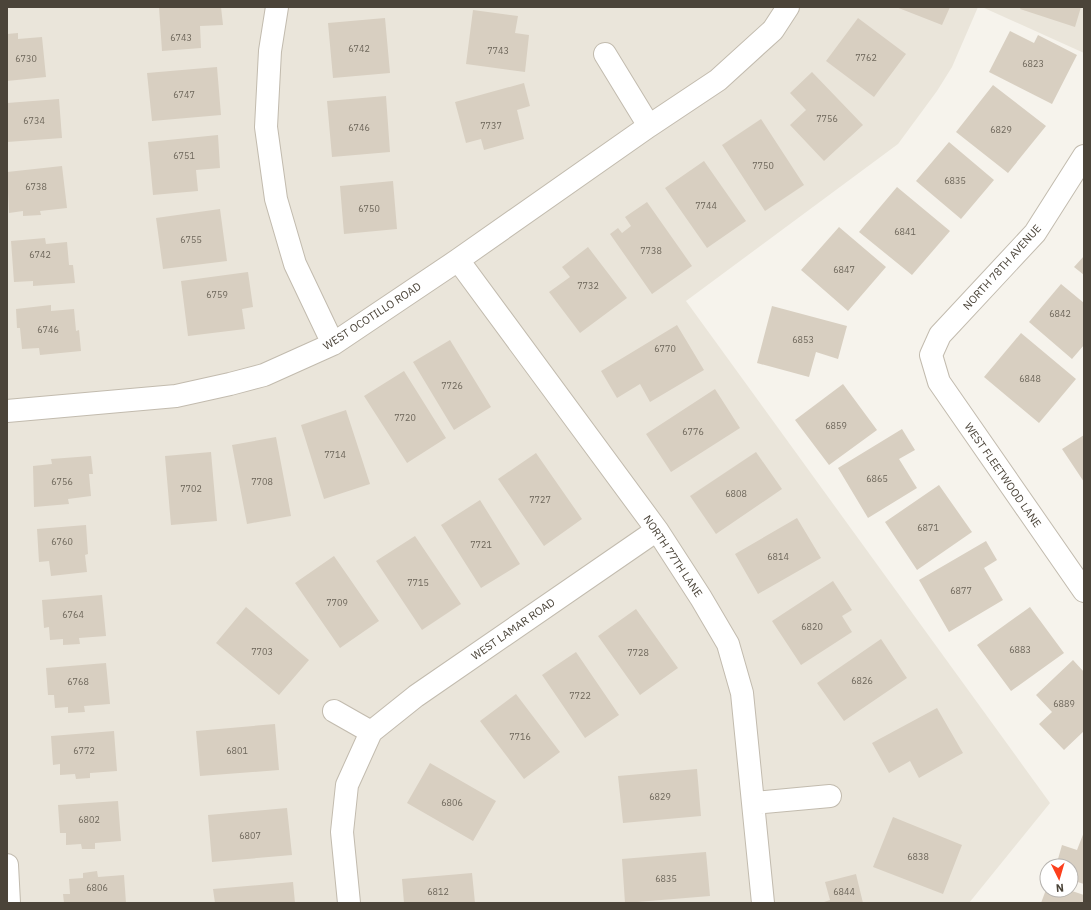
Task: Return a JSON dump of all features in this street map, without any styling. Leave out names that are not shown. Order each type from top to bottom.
[{"type":"street","points":[[277,7],[270,51],[266,127],[276,199],[295,264],[333,344]]},
{"type":"street","name":"WEST OCOTILLO ROAD","points":[[7,411],[176,396],[196,392],[264,375],[333,344],[458,260],[649,126],[718,80],[773,30],[788,7]]},
{"type":"street","points":[[605,54],[649,126]]},
{"type":"street","name":"NORTH 78TH AVENUE","points":[[931,355],[940,335],[1035,233],[1084,156]]},
{"type":"street","name":"NORTH 77TH LANE","points":[[458,260],[657,530],[701,598],[728,644],[742,693],[763,903]]},
{"type":"street","name":"WEST FLEETWOOD LANE","points":[[931,355],[939,382],[1084,591]]},
{"type":"street","name":"WEST LAMAR ROAD","points":[[349,903],[342,832],[348,785],[371,732],[416,696],[657,530]]},
{"type":"street","points":[[334,711],[371,732]]},
{"type":"street","points":[[754,803],[830,796]]},
{"type":"street","points":[[7,865],[9,903]]},
{"type":"shaded area","points":[[7,7],[978,7],[952,67],[937,91],[898,144],[686,301],[1050,803],[969,903],[7,903]]},
{"type":"shaded area","points":[[982,7],[1084,7],[1084,53]]},
{"type":"building","points":[[159,7],[221,7],[223,25],[200,26],[201,48],[162,51]]},
{"type":"building","points":[[896,7],[950,7],[942,25]]},
{"type":"building","points":[[1021,7],[1081,7],[1075,27],[1020,9]]},
{"type":"building","points":[[473,10],[518,16],[515,33],[529,35],[525,72],[466,64]]},
{"type":"building","points":[[385,18],[390,73],[333,78],[328,23]]},
{"type":"building","points":[[858,18],[906,54],[874,97],[826,61]]},
{"type":"building","points":[[1010,31],[1034,43],[1038,35],[1077,55],[1052,104],[989,72]]},
{"type":"building","points":[[18,33],[18,39],[42,37],[46,77],[7,81],[7,34]]},
{"type":"building","points":[[217,67],[221,115],[152,121],[147,73]]},
{"type":"building","points":[[812,72],[863,125],[824,161],[790,125],[806,110],[790,93]]},
{"type":"building","points":[[524,83],[530,106],[517,110],[524,139],[484,150],[481,139],[466,143],[455,102]]},
{"type":"building","points":[[993,85],[1046,126],[1008,173],[956,132]]},
{"type":"building","points":[[386,96],[390,152],[332,157],[327,101]]},
{"type":"building","points":[[59,99],[62,138],[7,142],[7,103]]},
{"type":"building","points":[[761,119],[804,185],[765,211],[722,145]]},
{"type":"building","points":[[218,135],[220,168],[196,170],[198,191],[153,195],[148,142]]},
{"type":"building","points":[[949,142],[994,180],[961,219],[916,181]]},
{"type":"building","points":[[704,161],[746,221],[707,248],[665,188]]},
{"type":"building","points":[[62,166],[67,208],[40,211],[41,215],[23,216],[23,211],[9,213],[7,172]]},
{"type":"building","points":[[393,181],[397,229],[344,234],[340,186]]},
{"type":"building","points":[[897,187],[950,231],[912,275],[859,232]]},
{"type":"building","points":[[647,202],[692,266],[652,294],[610,234],[618,228],[622,233],[631,226],[625,217]]},
{"type":"building","points":[[220,209],[227,261],[163,269],[156,218]]},
{"type":"building","points":[[839,227],[886,267],[848,311],[801,270]]},
{"type":"building","points":[[45,238],[46,244],[67,242],[69,265],[73,265],[75,283],[33,286],[33,281],[14,282],[11,241]]},
{"type":"building","points":[[588,247],[627,298],[580,333],[549,292],[570,277],[562,267]]},
{"type":"building","points":[[1084,256],[1084,275],[1074,267]]},
{"type":"building","points":[[248,272],[253,307],[242,309],[245,329],[188,336],[181,281]]},
{"type":"building","points":[[1061,284],[1084,303],[1084,345],[1072,359],[1029,322]]},
{"type":"building","points":[[51,305],[51,311],[74,309],[76,331],[79,330],[81,351],[40,355],[39,348],[22,349],[20,328],[17,328],[16,309]]},
{"type":"building","points":[[772,306],[847,326],[838,359],[816,352],[809,377],[757,363]]},
{"type":"building","points":[[677,325],[704,370],[650,402],[640,384],[617,398],[601,371]]},
{"type":"building","points":[[1021,333],[1076,379],[1039,423],[984,377]]},
{"type":"building","points":[[450,340],[491,407],[454,430],[413,362]]},
{"type":"building","points":[[404,371],[446,438],[407,463],[364,396]]},
{"type":"building","points":[[843,384],[877,430],[829,465],[795,420]]},
{"type":"building","points":[[715,389],[740,428],[671,472],[646,434]]},
{"type":"building","points":[[346,410],[370,484],[324,499],[301,425]]},
{"type":"building","points":[[902,429],[915,450],[899,459],[917,488],[868,518],[838,468]]},
{"type":"building","points":[[1084,435],[1084,482],[1062,449]]},
{"type":"building","points":[[276,437],[291,516],[247,524],[232,445]]},
{"type":"building","points":[[211,452],[217,521],[171,525],[165,456]]},
{"type":"building","points":[[756,452],[782,489],[716,534],[690,496]]},
{"type":"building","points":[[536,453],[582,519],[544,546],[498,479]]},
{"type":"building","points":[[91,456],[93,474],[89,474],[91,496],[68,499],[69,504],[34,507],[33,466],[52,464],[51,459]]},
{"type":"building","points":[[939,485],[972,532],[917,570],[885,522]]},
{"type":"building","points":[[480,500],[520,564],[481,588],[441,525]]},
{"type":"building","points":[[797,518],[821,558],[758,594],[735,554]]},
{"type":"building","points":[[86,525],[88,554],[85,555],[87,572],[51,576],[49,561],[39,562],[37,529]]},
{"type":"building","points":[[415,536],[461,604],[422,630],[376,561]]},
{"type":"building","points":[[986,541],[997,560],[984,568],[1003,600],[949,632],[919,580]]},
{"type":"building","points":[[334,556],[379,621],[340,648],[295,583]]},
{"type":"building","points":[[833,581],[852,610],[842,616],[852,632],[801,665],[772,621]]},
{"type":"building","points":[[102,595],[106,636],[79,638],[80,644],[63,645],[63,639],[50,640],[49,627],[44,628],[42,600]]},
{"type":"building","points":[[246,607],[309,660],[279,695],[216,643]]},
{"type":"building","points":[[1030,607],[1064,653],[1011,691],[977,645]]},
{"type":"building","points":[[636,609],[678,668],[640,695],[598,636]]},
{"type":"building","points":[[881,639],[907,678],[844,721],[817,683]]},
{"type":"building","points":[[576,652],[619,715],[585,738],[542,675]]},
{"type":"building","points":[[1073,660],[1084,672],[1084,731],[1064,750],[1039,724],[1052,712],[1036,695]]},
{"type":"building","points":[[106,663],[110,704],[84,706],[85,712],[68,713],[68,707],[55,708],[54,695],[48,695],[46,668]]},
{"type":"building","points":[[516,694],[560,752],[524,779],[480,721]]},
{"type":"building","points":[[937,708],[963,753],[919,778],[910,761],[889,773],[872,743]]},
{"type":"building","points":[[275,724],[279,770],[200,776],[196,731]]},
{"type":"building","points":[[114,731],[117,771],[90,773],[90,778],[76,779],[75,774],[60,775],[60,764],[53,765],[51,736]]},
{"type":"building","points":[[430,763],[496,801],[473,841],[407,803]]},
{"type":"building","points":[[697,769],[701,816],[623,823],[618,776]]},
{"type":"building","points":[[118,801],[121,841],[95,843],[95,849],[82,849],[81,844],[66,845],[66,833],[60,833],[58,805]]},
{"type":"building","points":[[287,808],[292,855],[212,862],[208,815]]},
{"type":"building","points":[[893,817],[962,845],[943,894],[873,867]]},
{"type":"building","points":[[1084,832],[1084,884],[1079,882],[1079,858],[1058,858],[1062,845],[1077,850]]},
{"type":"building","points":[[706,852],[710,896],[625,903],[622,859]]},
{"type":"building","points":[[97,871],[98,877],[124,875],[126,903],[64,903],[63,894],[70,894],[69,879],[83,878],[83,873]]},
{"type":"building","points":[[472,873],[475,903],[404,903],[402,879]]},
{"type":"building","points":[[856,874],[863,903],[821,903],[830,900],[825,882]]},
{"type":"building","points":[[293,882],[295,903],[215,903],[213,889]]},
{"type":"building","points":[[1079,893],[1084,895],[1084,903],[1041,903],[1043,898],[1079,898]]}]
